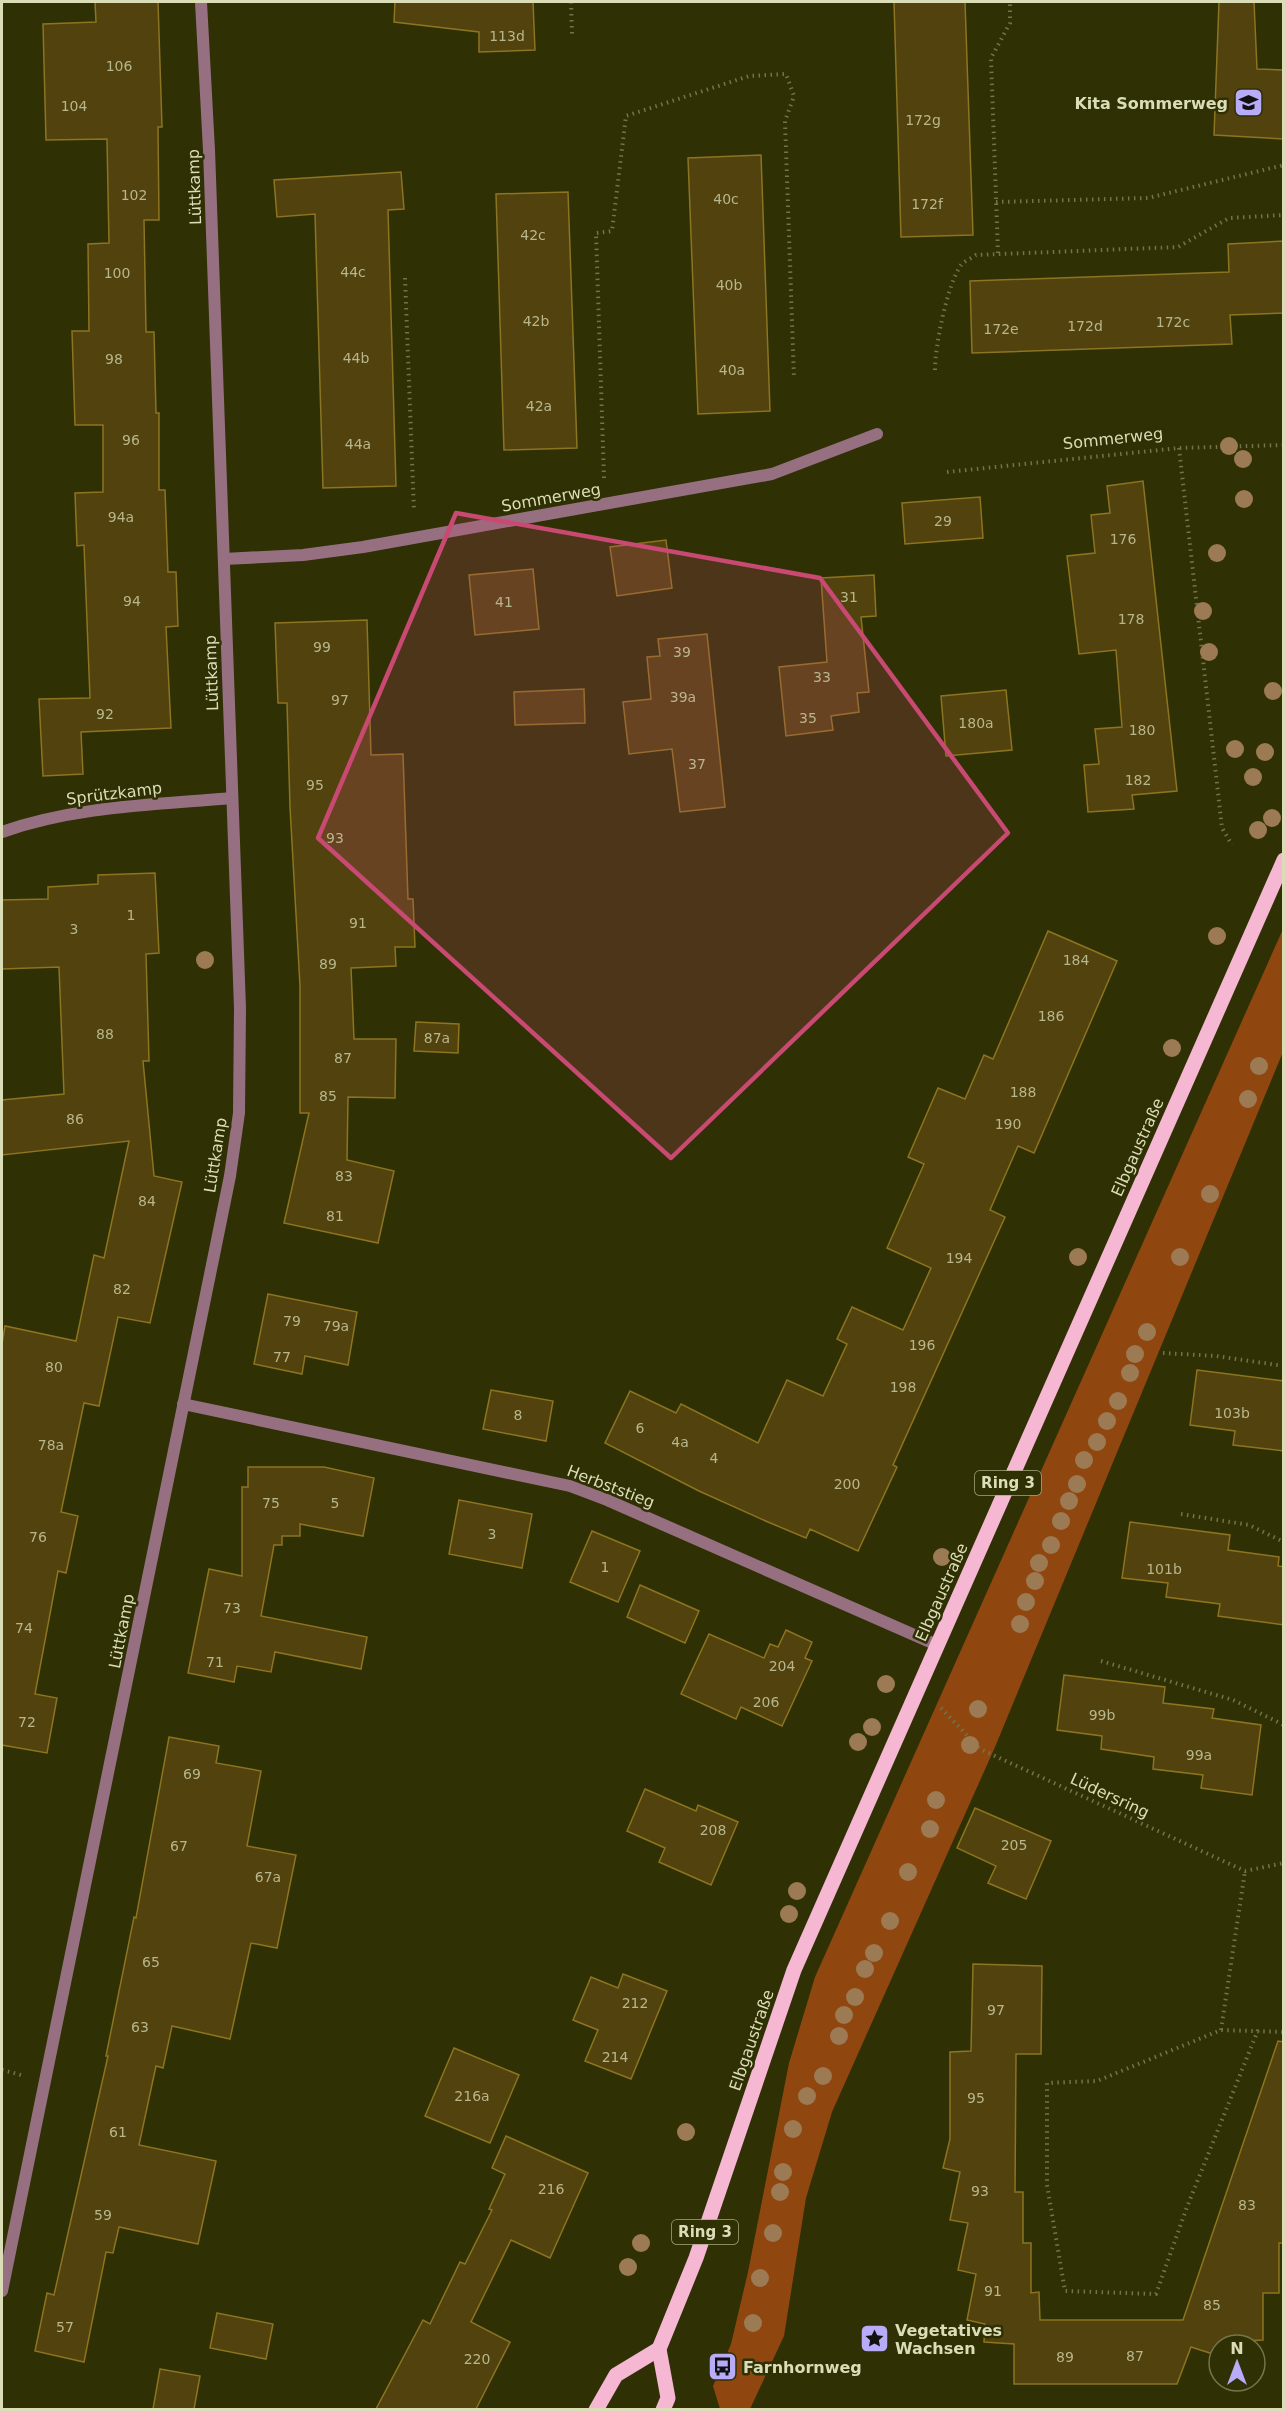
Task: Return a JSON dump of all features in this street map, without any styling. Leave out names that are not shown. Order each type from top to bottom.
[{"type":"main road","name":"Elbgaustraße","points":[[659,2349],[696,2258],[794,1970],[1284,860]]},
{"type":"main road","points":[[596,2409],[616,2374],[659,2349],[668,2398],[663,2409]]},
{"type":"street","name":"Lüttkamp","points":[[2,2291],[230,1176],[238,1113],[240,1008],[201,2]]},
{"type":"street","name":"Sommerweg","points":[[224,559],[303,555],[363,547],[772,474],[877,434]]},
{"type":"street","name":"Sprützkamp","points":[[2,832],[23,824],[93,809],[232,798]]},
{"type":"street","name":"Herbststieg","points":[[183,1404],[570,1486],[607,1500],[937,1645]]},
{"type":"path","points":[[571,2],[572,34]]},
{"type":"path","points":[[998,253],[991,58],[1010,23],[1010,2]]},
{"type":"path","points":[[604,485],[596,233],[612,231],[626,116],[749,76],[786,74],[794,96],[785,121],[794,378]]},
{"type":"path","points":[[996,202],[1148,198],[1284,165]]},
{"type":"path","points":[[935,370],[935,353],[947,303],[962,264],[976,255],[1178,247],[1229,218],[1284,216]]},
{"type":"path","points":[[405,278],[414,521]]},
{"type":"path","name":"Sommerweg","points":[[946,472],[1179,448],[1284,445]]},
{"type":"path","points":[[1179,448],[1222,828],[1232,845]]},
{"type":"path","points":[[1163,1353],[1216,1356],[1284,1366]]},
{"type":"path","points":[[1181,1514],[1249,1525],[1284,1542]]},
{"type":"path","points":[[1101,1661],[1233,1700],[1284,1725]]},
{"type":"path","name":"Lüdersring","points":[[941,1708],[980,1749],[1245,1871]]},
{"type":"path","points":[[1221,2030],[1245,1871],[1284,1863]]},
{"type":"path","points":[[1258,2030],[1187,2207],[1156,2295],[1065,2291],[1047,2185],[1047,2083],[1097,2081],[1221,2030],[1258,2030],[1284,2032]]},
{"type":"path","points":[[2,2070],[21,2075]]},
{"type":"highlighted area","points":[[456,513],[820,578],[1008,833],[671,1158],[318,838]]},
{"type":"shaded area","points":[[1283,929],[1283,1052],[995,1747],[832,2112],[806,2198],[784,2336],[750,2409],[720,2409],[713,2386],[731,2344],[748,2272],[789,2063],[815,1977]]},
{"type":"building","points":[[95,2],[158,2],[162,127],[158,127],[159,220],[144,220],[146,332],[154,332],[156,413],[159,413],[159,490],[165,490],[168,572],[176,572],[178,626],[166,627],[171,728],[81,732],[83,774],[43,776],[39,699],[90,698],[84,545],[77,546],[75,493],[103,492],[103,425],[75,425],[72,331],[89,331],[88,244],[109,243],[107,139],[46,140],[43,24],[96,22]]},
{"type":"building","points":[[395,2],[533,2],[535,50],[479,52],[479,32],[394,22]]},
{"type":"building","points":[[894,2],[965,2],[973,235],[901,237]]},
{"type":"building","name":"Kita Sommerweg","points":[[1219,2],[1254,2],[1257,69],[1284,70],[1284,139],[1214,135]]},
{"type":"building","points":[[761,155],[770,411],[698,414],[688,158]]},
{"type":"building","points":[[401,172],[404,209],[388,210],[396,486],[323,488],[315,214],[277,217],[274,180]]},
{"type":"building","points":[[568,192],[577,448],[504,450],[496,194]]},
{"type":"building","points":[[1284,241],[1284,313],[1230,315],[1232,344],[972,353],[970,281],[1229,272],[1228,244]]},
{"type":"building","points":[[1143,481],[1177,791],[1132,795],[1134,809],[1088,812],[1084,765],[1099,764],[1095,729],[1122,727],[1116,650],[1079,654],[1067,556],[1095,553],[1091,515],[1110,513],[1107,486]]},
{"type":"building","points":[[980,497],[983,538],[905,544],[902,503]]},
{"type":"building","points":[[666,540],[672,588],[617,596],[610,547]]},
{"type":"building","points":[[533,569],[539,629],[475,635],[469,575]]},
{"type":"building","points":[[874,575],[876,616],[861,617],[869,692],[857,693],[859,712],[831,716],[833,730],[786,736],[779,667],[827,662],[821,578]]},
{"type":"building","points":[[367,620],[371,755],[403,754],[408,899],[413,899],[415,947],[395,947],[396,966],[351,968],[354,1039],[396,1039],[395,1098],[348,1097],[347,1160],[394,1171],[378,1243],[284,1223],[309,1113],[300,1113],[300,986],[287,703],[278,703],[275,623]]},
{"type":"building","points":[[707,634],[725,807],[680,812],[672,749],[629,754],[623,702],[651,699],[647,657],[660,656],[658,639]]},
{"type":"building","points":[[584,689],[585,723],[515,725],[514,692]]},
{"type":"building","points":[[1006,690],[1012,750],[946,756],[941,696]]},
{"type":"building","points":[[155,873],[159,953],[146,954],[149,1061],[143,1061],[154,1176],[182,1182],[150,1323],[118,1317],[99,1406],[84,1403],[61,1512],[78,1516],[66,1573],[58,1571],[35,1694],[57,1698],[47,1753],[2,1745],[2,1344],[5,1326],[76,1341],[94,1255],[104,1258],[129,1141],[2,1155],[2,1100],[64,1094],[59,967],[2,969],[2,900],[48,899],[48,887],[98,884],[98,875]]},
{"type":"building","points":[[1048,931],[1117,961],[1034,1153],[1018,1146],[990,1210],[1005,1217],[893,1465],[897,1467],[858,1551],[810,1529],[806,1538],[768,1522],[699,1491],[605,1443],[630,1391],[676,1413],[681,1404],[758,1443],[787,1380],[823,1396],[847,1344],[837,1339],[852,1307],[903,1330],[931,1268],[887,1248],[924,1164],[908,1157],[938,1088],[965,1099],[984,1055],[993,1059]]},
{"type":"building","points":[[416,1022],[459,1024],[458,1053],[414,1051]]},
{"type":"building","points":[[268,1294],[357,1312],[348,1365],[305,1356],[302,1374],[254,1364]]},
{"type":"building","points":[[1197,1370],[1284,1381],[1284,1451],[1233,1445],[1235,1431],[1190,1425]]},
{"type":"building","points":[[491,1390],[553,1401],[546,1441],[483,1429]]},
{"type":"building","points":[[248,1467],[324,1467],[374,1478],[363,1536],[300,1524],[300,1536],[282,1536],[282,1545],[274,1545],[261,1616],[367,1637],[361,1669],[275,1652],[271,1672],[237,1666],[234,1682],[188,1673],[209,1569],[242,1576],[242,1487],[248,1487]]},
{"type":"building","points":[[459,1500],[532,1514],[522,1568],[449,1554]]},
{"type":"building","points":[[1130,1522],[1230,1535],[1228,1550],[1279,1557],[1278,1566],[1284,1567],[1284,1625],[1218,1616],[1220,1604],[1166,1597],[1168,1583],[1122,1578]]},
{"type":"building","points":[[592,1531],[640,1551],[618,1602],[570,1582]]},
{"type":"building","points":[[640,1585],[699,1611],[685,1643],[627,1617]]},
{"type":"building","points":[[786,1630],[812,1642],[805,1658],[812,1661],[782,1726],[741,1707],[736,1719],[681,1694],[709,1634],[764,1658],[770,1644],[778,1647]]},
{"type":"building","points":[[1064,1675],[1165,1687],[1163,1703],[1214,1709],[1212,1718],[1261,1725],[1252,1795],[1201,1788],[1203,1775],[1153,1769],[1154,1757],[1101,1749],[1102,1736],[1057,1730]]},
{"type":"building","points":[[169,1737],[219,1746],[216,1763],[261,1771],[247,1846],[296,1855],[277,1948],[251,1943],[230,2039],[172,2026],[163,2068],[156,2066],[139,2145],[216,2161],[198,2244],[119,2227],[113,2253],[106,2252],[84,2362],[35,2351],[47,2293],[54,2295],[108,2056],[106,2056],[134,1917],[136,1918]]},
{"type":"building","points":[[645,1789],[696,1811],[698,1805],[738,1822],[711,1885],[659,1862],[665,1848],[627,1831]]},
{"type":"building","points":[[975,1808],[1051,1841],[1026,1899],[988,1883],[996,1866],[957,1848]]},
{"type":"building","points":[[973,1964],[1042,1966],[1041,2054],[1016,2054],[1015,2192],[1023,2192],[1023,2243],[1031,2243],[1031,2293],[1039,2292],[1040,2320],[1183,2320],[1278,2041],[1284,2042],[1284,2243],[1279,2243],[1279,2293],[1263,2293],[1263,2333],[1207,2333],[1207,2352],[1191,2347],[1177,2384],[1014,2384],[1014,2344],[984,2342],[985,2324],[967,2320],[976,2274],[958,2270],[968,2223],[950,2220],[960,2172],[943,2168],[950,2139],[950,2052],[971,2051]]},
{"type":"building","points":[[623,1974],[667,1991],[631,2079],[585,2061],[598,2030],[573,2020],[591,1977],[618,1988]]},
{"type":"building","points":[[454,2048],[519,2075],[490,2143],[425,2116]]},
{"type":"building","points":[[506,2136],[588,2173],[550,2258],[511,2240],[471,2322],[510,2342],[476,2409],[376,2409],[423,2320],[430,2324],[460,2262],[465,2264],[492,2210],[489,2209],[505,2174],[492,2168]]},
{"type":"building","points":[[217,2313],[273,2324],[266,2359],[210,2348]]},
{"type":"building","points":[[160,2369],[200,2376],[194,2409],[153,2409]]},
{"type":"place","name":"Kita Sommerweg","points":[[1249,103]]},
{"type":"place","name":"Vegetatives Wachsen","points":[[874,2339]]},
{"type":"place","name":"Farnhornweg","points":[[722,2367]]}]
